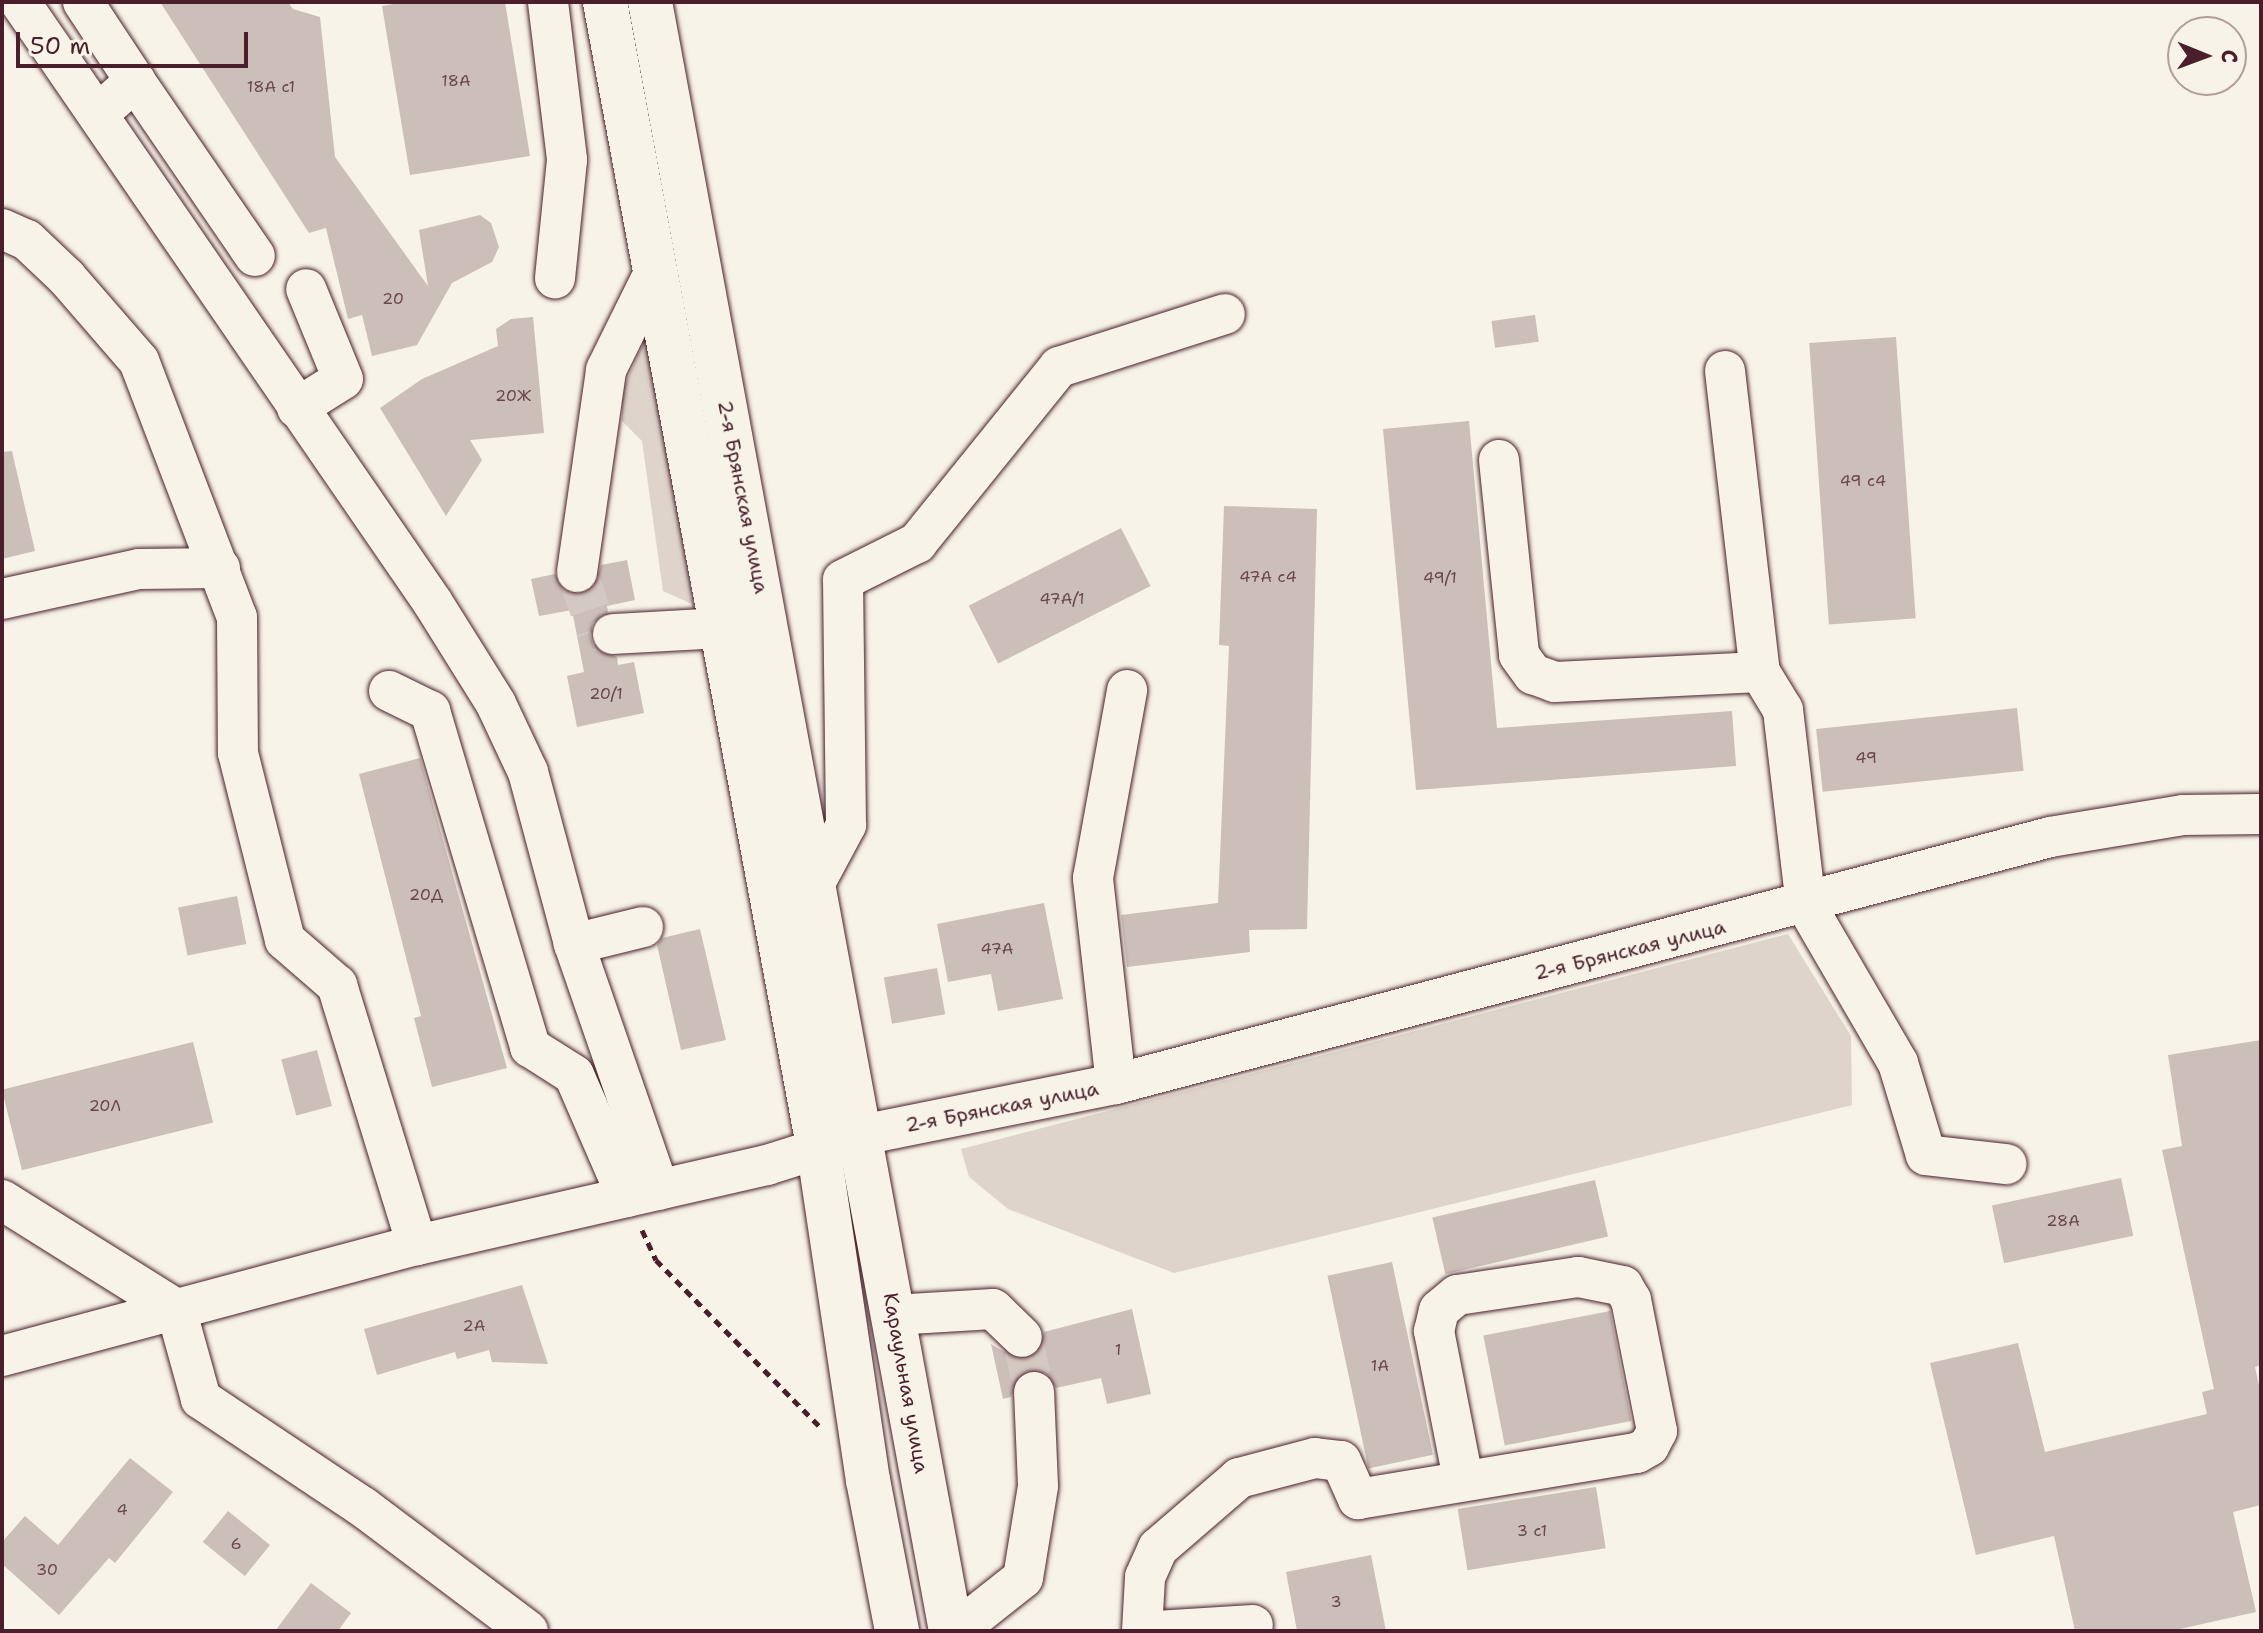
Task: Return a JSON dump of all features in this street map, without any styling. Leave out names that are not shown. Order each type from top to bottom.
[{"type":"main road","points":[[605,2],[818,1146],[868,1480],[897,1631]]},
{"type":"main road","name":"2-я Брянская улица","points":[[650,2],[862,1135]]},
{"type":"main road","name":"Караульная улица","points":[[862,1135],[954,1631]]},
{"type":"street","points":[[20,2],[496,704],[528,772],[643,1194]]},
{"type":"street","points":[[83,2],[255,256]]},
{"type":"street","points":[[548,2],[567,160],[555,278]]},
{"type":"street","points":[[98,114],[135,81]]},
{"type":"street","points":[[2,229],[27,240],[67,278],[139,361],[237,617],[238,753],[285,940],[337,985],[417,1245]]},
{"type":"street","points":[[577,572],[606,370],[655,271]]},
{"type":"street","points":[[297,408],[343,379],[306,289]]},
{"type":"street","points":[[816,881],[846,825],[843,580],[917,543],[1059,367],[1225,314]]},
{"type":"street","points":[[1725,371],[1760,672],[1783,710],[1806,905],[1898,1063],[1926,1155],[2006,1164]]},
{"type":"street","points":[[1499,460],[1519,655],[1533,674],[1555,682],[1760,672]]},
{"type":"street","points":[[2,599],[139,569],[220,568]]},
{"type":"street","points":[[613,634],[720,628]]},
{"type":"street","points":[[1116,1084],[1093,878],[1127,690]]},
{"type":"street","points":[[389,691],[430,711],[530,1047],[574,1075],[643,1194]]},
{"type":"street","name":"2-я Брянская улица","points":[[862,1135],[1116,1084],[1806,905],[2050,837],[2183,815],[2261,814]]},
{"type":"street","points":[[574,944],[643,927]]},
{"type":"street","points":[[2,1356],[417,1245],[767,1165],[818,1146],[862,1135]]},
{"type":"street","points":[[2,1200],[176,1309],[201,1399],[363,1507],[528,1631]]},
{"type":"street","points":[[1142,1631],[1145,1577],[1158,1548],[1239,1478],[1315,1458],[1341,1461],[1358,1499],[1463,1479],[1637,1453],[1649,1446],[1657,1431],[1631,1300],[1623,1286],[1578,1277],[1457,1295],[1439,1310],[1434,1331],[1463,1479]]},
{"type":"street","points":[[893,1315],[993,1309],[1022,1337]]},
{"type":"street","points":[[954,1631],[1023,1578],[1038,1486],[1034,1392]]},
{"type":"street","points":[[1156,1631],[1253,1625]]},
{"type":"path","points":[[643,1194],[656,1260],[831,1437]]},
{"type":"shaded area","points":[[646,336],[694,605],[663,591],[642,441],[622,421],[622,392]]},
{"type":"shaded area","points":[[1788,934],[1851,1036],[1852,1105],[1174,1273],[1008,1209],[969,1177],[961,1149]]},
{"type":"building","points":[[160,2],[288,2],[293,9],[320,17],[335,157],[428,286],[419,230],[480,215],[491,223],[499,247],[492,262],[452,283],[417,345],[372,356],[362,315],[348,319],[326,228],[309,233]]},
{"type":"building","points":[[404,2],[505,2],[530,156],[410,175],[382,6]]},
{"type":"building","points":[[1535,315],[1539,342],[1495,348],[1491,321]]},
{"type":"building","points":[[533,317],[544,433],[470,440],[482,460],[446,516],[380,408],[422,379],[498,346],[496,329],[511,319]]},
{"type":"building","points":[[1896,337],[1916,618],[1829,624],[1809,343]]},
{"type":"building","points":[[1469,421],[1497,728],[1732,711],[1736,766],[1416,790],[1383,429]]},
{"type":"building","points":[[12,451],[35,551],[2,559],[2,452]]},
{"type":"building","points":[[1224,506],[1317,509],[1307,929],[1249,930],[1250,952],[1127,967],[1121,915],[1218,903],[1229,646],[1219,645]]},
{"type":"building","points":[[1121,528],[1151,586],[998,664],[969,606]]},
{"type":"building","points":[[627,560],[635,600],[607,606],[608,612],[593,623],[590,636],[594,647],[617,657],[618,665],[634,662],[644,713],[577,727],[567,676],[584,672],[572,610],[539,616],[531,579],[555,574],[563,590],[585,594],[595,586],[601,565]]},
{"type":"building","points":[[2017,708],[2024,771],[1823,792],[1816,729]]},
{"type":"building","points":[[420,758],[507,1068],[432,1087],[414,1018],[421,1016],[359,774]]},
{"type":"building","points":[[237,896],[246,944],[187,956],[178,907]]},
{"type":"building","points":[[1044,903],[1063,999],[998,1011],[991,974],[948,982],[937,924]]},
{"type":"building","points":[[700,929],[726,1040],[681,1050],[657,945],[662,938]]},
{"type":"building","points":[[937,968],[945,1014],[892,1024],[884,977]]},
{"type":"building","points":[[2261,1040],[2261,1365],[2255,1367],[2261,1394],[2261,1505],[2233,1512],[2256,1612],[2171,1631],[2075,1631],[2054,1536],[1976,1555],[1930,1363],[2018,1343],[2045,1452],[2207,1414],[2202,1392],[2214,1389],[2162,1150],[2182,1146],[2168,1055]]},
{"type":"building","points":[[193,1042],[213,1123],[22,1170],[2,1090]]},
{"type":"building","points":[[317,1050],[332,1106],[296,1116],[281,1060]]},
{"type":"building","points":[[2121,1178],[2133,1236],[2004,1263],[1992,1205]]},
{"type":"building","points":[[1595,1180],[1608,1237],[1445,1274],[1432,1218]]},
{"type":"building","points":[[1392,1262],[1433,1455],[1368,1468],[1327,1276]]},
{"type":"building","points":[[522,1285],[548,1364],[492,1362],[489,1350],[457,1359],[455,1352],[377,1375],[364,1329]]},
{"type":"building","points":[[1132,1309],[1151,1394],[1107,1404],[1101,1378],[1056,1388],[1045,1372],[1034,1369],[1021,1373],[1011,1397],[1003,1399],[991,1344],[1016,1359],[1028,1359],[1039,1352],[1044,1332]]},
{"type":"building","points":[[1610,1311],[1631,1421],[1505,1446],[1483,1336]]},
{"type":"building","points":[[130,1458],[173,1492],[115,1563],[109,1558],[59,1615],[2,1564],[2,1542],[25,1516],[58,1545]]},
{"type":"building","points":[[1596,1487],[1606,1548],[1467,1570],[1458,1509]]},
{"type":"building","points":[[228,1511],[270,1545],[245,1576],[203,1542]]},
{"type":"building","points":[[1371,1555],[1386,1631],[1297,1631],[1286,1572]]},
{"type":"building","points":[[311,1583],[351,1613],[338,1631],[275,1631]]},
{"type":"tunnel","points":[[577,572],[597,631],[613,634]]},
{"type":"tunnel","points":[[1022,1337],[1034,1392]]}]
